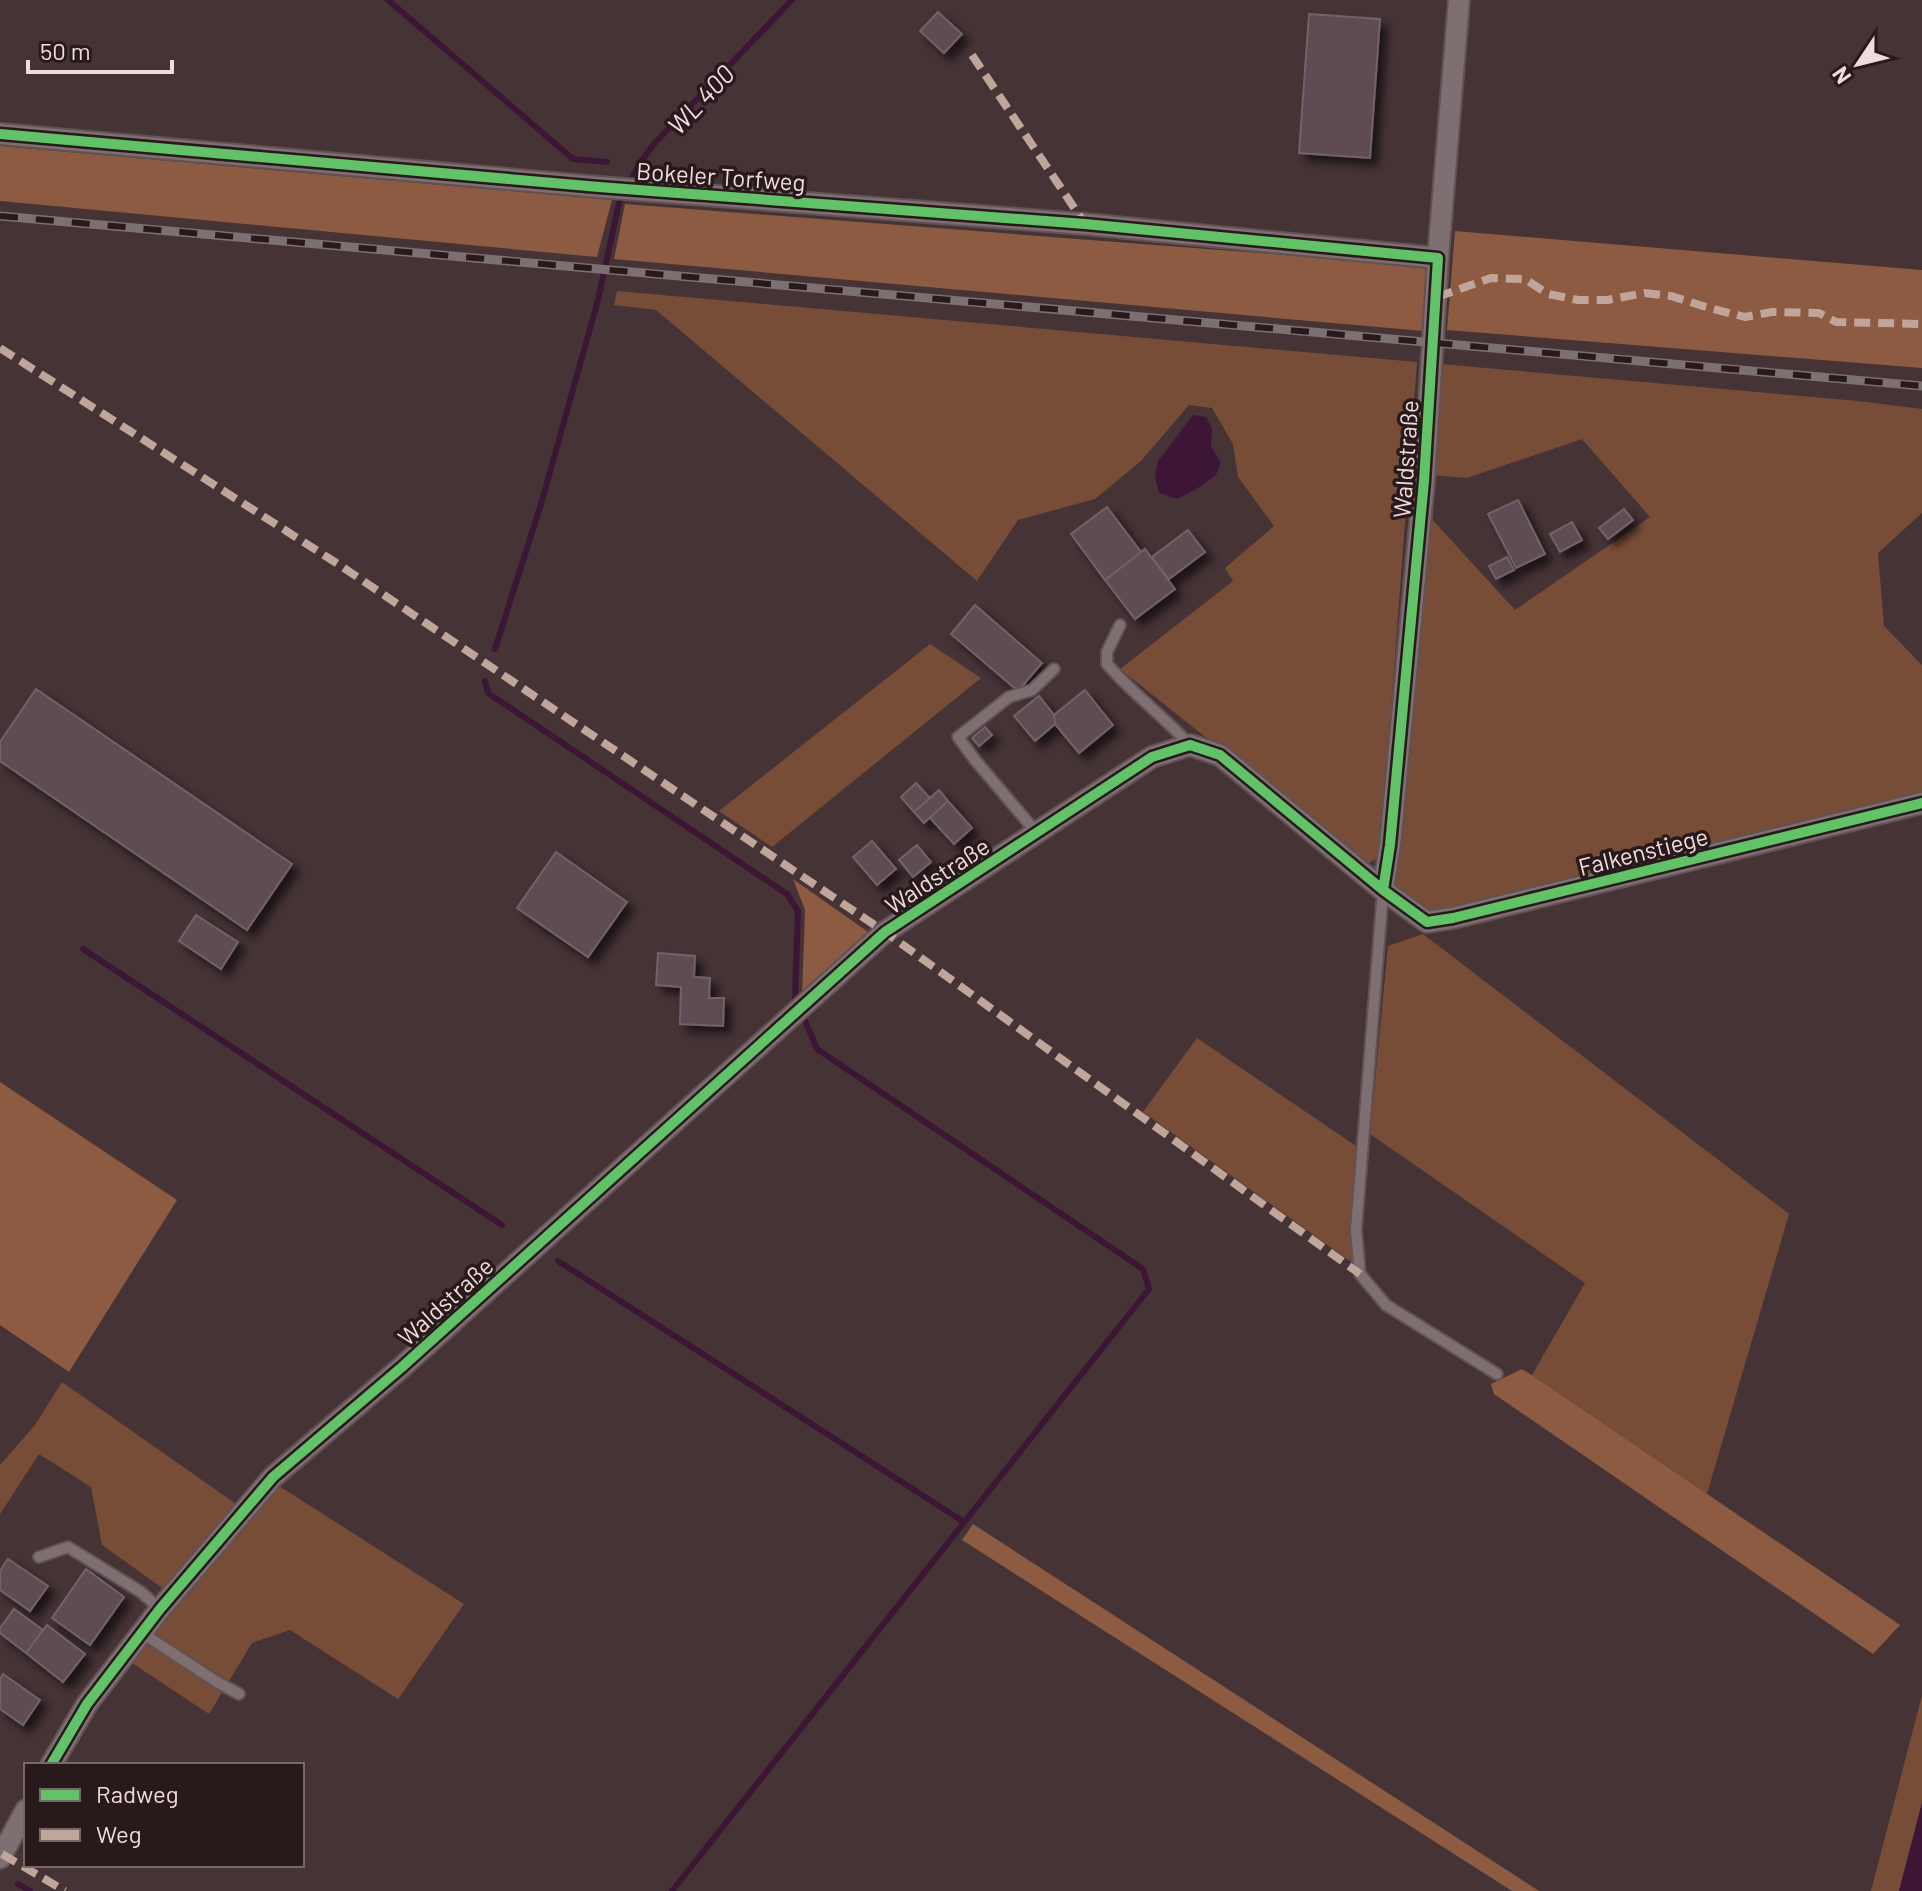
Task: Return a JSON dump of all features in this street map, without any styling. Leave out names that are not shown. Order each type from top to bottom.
[{"type":"street","name":"Waldstraße","points":[[1383,890],[1390,845],[1424,481],[1459,0]]},
{"type":"street","name":"Bokeler Torfweg","points":[[0,134],[599,187],[1085,224],[1438,258]]},
{"type":"street","name":"Waldstraße","points":[[52,1763],[87,1704],[160,1609],[273,1477],[402,1367],[885,932],[1152,757],[1190,745]]},
{"type":"street","points":[[1190,745],[1220,755],[1383,890]]},
{"type":"street","name":"Falkenstiege","points":[[1383,890],[1427,922],[1453,918],[1922,803]]},
{"type":"street","points":[[0,1858],[24,1814]]},
{"type":"lane","points":[[1120,625],[1107,652],[1107,664],[1125,685],[1172,725],[1190,745]]},
{"type":"lane","points":[[1037,833],[958,737],[1009,697],[1032,690],[1054,669]]},
{"type":"lane","name":"Waldstraße","points":[[1383,890],[1356,1230],[1360,1274],[1386,1305],[1497,1374]]},
{"type":"lane","points":[[39,1557],[68,1547],[141,1592],[160,1609]]},
{"type":"lane","points":[[142,1633],[239,1694]]},
{"type":"shaded area","points":[[0,146],[612,200],[597,257],[0,201]]},
{"type":"shaded area","points":[[625,204],[1428,266],[1423,331],[614,259]]},
{"type":"shaded area","points":[[1455,231],[1922,270],[1922,368],[1447,330]]},
{"type":"shaded area","points":[[617,291],[1417,362],[1380,856],[1366,865],[1120,669],[1233,581],[1225,568],[1274,526],[1238,477],[1233,444],[1212,408],[1189,405],[1141,461],[1095,499],[1018,520],[977,581],[656,310],[614,305]]},
{"type":"shaded area","points":[[1440,364],[1922,409],[1922,513],[1878,553],[1884,626],[1922,665],[1922,795],[1427,914],[1391,885],[1429,516],[1515,610],[1650,517],[1582,439],[1467,478],[1432,475]]},
{"type":"shaded area","points":[[1193,415],[1206,417],[1212,428],[1211,447],[1221,462],[1216,475],[1177,499],[1159,493],[1155,476],[1158,461]]},
{"type":"shaded area","points":[[930,644],[981,678],[772,847],[719,811]]},
{"type":"shaded area","points":[[793,879],[871,934],[802,995],[805,910]]},
{"type":"shaded area","points":[[1423,934],[1789,1214],[1707,1494],[1532,1375],[1585,1283],[1370,1134],[1388,946]]},
{"type":"shaded area","points":[[1197,1038],[1356,1146],[1352,1225],[1354,1264],[1143,1112]]},
{"type":"shaded area","points":[[0,1082],[177,1200],[69,1372],[0,1325]]},
{"type":"shaded area","points":[[1522,1369],[1900,1625],[1873,1654],[1494,1394],[1491,1384]]},
{"type":"shaded area","points":[[62,1382],[239,1506],[165,1590],[102,1545],[91,1487],[39,1454],[0,1514],[0,1465],[35,1425]]},
{"type":"shaded area","points":[[276,1484],[464,1604],[398,1699],[290,1630],[252,1643],[209,1714],[132,1663]]},
{"type":"shaded area","points":[[973,1524],[1539,1891],[1512,1891],[962,1540]]},
{"type":"shaded area","points":[[1922,1695],[1922,1803],[1899,1891],[1871,1891]]},
{"type":"shaded area","points":[[1922,1803],[1922,1891],[1899,1891]]},
{"type":"building","points":[[938,12],[962,34],[944,53],[920,31]]},
{"type":"building","points":[[1309,14],[1380,19],[1370,158],[1299,153]]},
{"type":"building","points":[[1518,500],[1545,554],[1516,568],[1488,514]]},
{"type":"building","points":[[1107,507],[1141,552],[1105,580],[1071,534]]},
{"type":"building","points":[[1624,509],[1633,520],[1608,539],[1599,528]]},
{"type":"building","points":[[1572,522],[1582,540],[1560,552],[1550,534]]},
{"type":"building","points":[[1188,530],[1205,552],[1169,579],[1152,557]]},
{"type":"building","points":[[1145,549],[1175,589],[1135,619],[1105,580]]},
{"type":"building","points":[[1507,557],[1514,570],[1496,579],[1489,566]]},
{"type":"building","points":[[975,605],[1042,663],[1018,691],[951,634]]},
{"type":"building","points":[[36,689],[292,864],[247,930],[0,761],[0,742]]},
{"type":"building","points":[[1085,690],[1113,725],[1079,753],[1055,724],[1054,715]]},
{"type":"building","points":[[1039,696],[1054,715],[1055,724],[1035,741],[1014,716]]},
{"type":"building","points":[[985,727],[992,735],[979,746],[972,738]]},
{"type":"building","points":[[916,783],[930,798],[914,812],[901,797]]},
{"type":"building","points":[[939,790],[948,801],[924,823],[914,812]]},
{"type":"building","points":[[948,801],[972,828],[954,844],[930,818]]},
{"type":"building","points":[[872,841],[896,869],[877,885],[853,857]]},
{"type":"building","points":[[917,845],[931,862],[913,877],[899,860]]},
{"type":"building","points":[[556,852],[627,902],[588,957],[517,908]]},
{"type":"building","points":[[196,915],[238,942],[221,969],[179,941]]},
{"type":"building","points":[[658,953],[695,956],[694,977],[710,978],[709,998],[724,998],[723,1026],[680,1024],[681,987],[656,985]]},
{"type":"building","points":[[8,1559],[48,1586],[30,1611],[0,1590],[0,1571]]},
{"type":"building","points":[[86,1569],[124,1597],[90,1645],[52,1618]]},
{"type":"building","points":[[14,1609],[43,1630],[26,1653],[0,1633],[0,1628]]},
{"type":"building","points":[[47,1625],[85,1654],[63,1682],[26,1653]]},
{"type":"building","points":[[3,1674],[40,1700],[23,1725],[0,1709],[0,1679]]},
{"type":"waterway","points":[[388,0],[573,159],[607,162]]},
{"type":"waterway","name":"WL 400","points":[[495,649],[541,504],[598,300],[619,203],[653,145],[792,0]]},
{"type":"waterway","points":[[485,681],[488,693],[787,894],[798,911],[795,997],[817,1049],[1143,1269],[1149,1289],[672,1891]]},
{"type":"waterway","points":[[83,949],[502,1225]]},
{"type":"waterway","points":[[558,1261],[964,1522]]},
{"type":"waterway","points":[[18,1884],[30,1891]]},
{"type":"railway","points":[[0,216],[1922,386]]},
{"type":"marked path","points":[[972,55],[1085,224]]},
{"type":"marked path","points":[[1437,297],[1491,278],[1525,279],[1548,294],[1578,300],[1607,300],[1645,293],[1671,296],[1745,317],[1772,312],[1819,313],[1836,322],[1922,324]]},
{"type":"marked path","points":[[0,348],[338,564],[885,932],[1360,1274]]},
{"type":"marked path","points":[[2,1854],[24,1867]]},
{"type":"marked path","points":[[24,1867],[65,1891]]},
{"type":"cycle path","points":[[0,134],[599,187],[1085,224],[1438,258],[1424,481],[1390,845],[1383,890]]},
{"type":"cycle path","points":[[52,1763],[87,1704],[160,1609],[273,1477],[402,1367],[885,932],[1152,757],[1190,745],[1220,755],[1383,890],[1427,922],[1922,803]]}]
